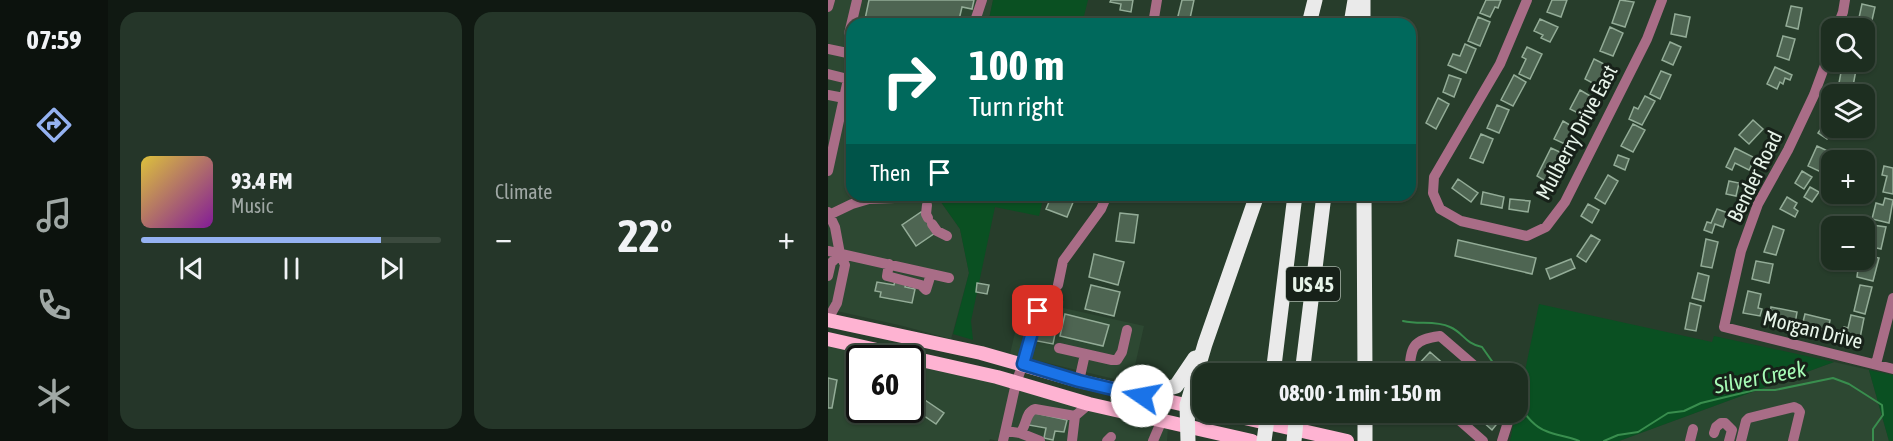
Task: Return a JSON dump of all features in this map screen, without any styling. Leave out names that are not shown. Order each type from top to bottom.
[{"type":"highway","points":[[1310,18],[1315,0]]},
{"type":"highway","points":[[1320,18],[1323,0]]},
{"type":"highway","points":[[1352,18],[1355,0]]},
{"type":"highway","points":[[1363,0],[1363,18]]},
{"type":"highway","points":[[1188,434],[1186,405],[1255,201]]},
{"type":"highway","name":"US 45","points":[[1274,363],[1293,201]]},
{"type":"highway","name":"US 45","points":[[1303,363],[1323,201]]},
{"type":"highway","points":[[1364,201],[1365,363]]},
{"type":"highway","points":[[1142,396],[1176,386],[1205,344]]},
{"type":"highway","points":[[1264,441],[1266,423]]},
{"type":"highway","points":[[1294,441],[1296,423]]},
{"type":"highway","points":[[1365,423],[1365,441]]},
{"type":"main road","points":[[828,320],[981,353],[1079,381],[1192,406]]},
{"type":"main road","points":[[828,339],[1016,382],[1089,404],[1162,420],[1188,434],[1252,441]]},
{"type":"main road","points":[[1267,423],[1347,441]]},
{"type":"street","points":[[828,7],[830,0]]},
{"type":"street","points":[[853,18],[857,0]]},
{"type":"street","points":[[976,18],[982,0]]},
{"type":"street","points":[[1154,18],[1157,0]]},
{"type":"street","name":"Mulberry Drive East","points":[[1527,0],[1500,64],[1434,177],[1433,193],[1440,209],[1461,221],[1527,236],[1546,227],[1565,202],[1647,39],[1662,0]]},
{"type":"street","points":[[1841,18],[1845,0]]},
{"type":"street","points":[[828,49],[846,53]]},
{"type":"street","name":"Bender Road","points":[[1724,327],[1741,251],[1758,204],[1788,150],[1822,72]]},
{"type":"street","points":[[828,74],[846,78]]},
{"type":"street","points":[[828,171],[834,117],[844,98],[846,88]]},
{"type":"street","points":[[828,95],[844,98]]},
{"type":"street","points":[[828,320],[837,303],[844,265],[835,227],[829,213],[862,201]]},
{"type":"street","points":[[1058,285],[1063,261],[1104,201]]},
{"type":"street","points":[[927,205],[926,214],[930,221],[937,231],[947,236]]},
{"type":"street","points":[[828,251],[888,270],[921,285],[926,290],[931,274]]},
{"type":"street","points":[[828,276],[831,262],[840,254]]},
{"type":"street","points":[[888,270],[949,278]]},
{"type":"street","points":[[1876,364],[1893,298]]},
{"type":"street","points":[[1038,311],[1016,382],[1004,436],[1020,433],[1040,441]]},
{"type":"street","name":"Morgan Drive","points":[[1724,327],[1893,369]]},
{"type":"street","points":[[1059,348],[1117,360],[1122,352],[1127,330]]},
{"type":"street","points":[[1410,363],[1417,343],[1424,338],[1440,336],[1471,363]]},
{"type":"street","points":[[1079,381],[1085,354]]},
{"type":"street","points":[[1072,441],[1075,416],[1089,404]]},
{"type":"street","points":[[1741,441],[1746,421],[1749,418],[1794,407],[1800,412],[1793,441]]},
{"type":"street","points":[[1020,433],[1024,429],[1029,413],[1035,409],[1075,416]]},
{"type":"street","points":[[1153,441],[1162,420]]},
{"type":"street","points":[[1463,423],[1483,441]]},
{"type":"street","points":[[1502,441],[1508,423]]},
{"type":"street","points":[[1714,433],[1716,427],[1725,423],[1732,430],[1729,441]]},
{"type":"street","points":[[1690,441],[1693,429]]},
{"type":"shaded area","points":[[828,0],[993,0],[989,18],[846,18],[846,201],[940,201],[960,229],[969,273],[951,339],[828,309]]},
{"type":"shaded area","points":[[1044,293],[1055,300],[1064,301],[1063,308],[1144,326],[1131,383],[1010,354],[1024,294]]},
{"type":"shaded area","points":[[828,344],[846,348],[846,423],[924,423],[924,366],[1032,391],[1168,427],[1167,441],[997,441],[990,439],[989,441],[828,441]]},
{"type":"shaded area","points":[[1834,362],[1869,370],[1889,441],[1619,441]]},
{"type":"green space","points":[[993,0],[1088,0],[1084,18],[989,18]]},
{"type":"green space","points":[[940,201],[1043,201],[1039,216],[995,207],[971,321],[973,340],[953,334],[969,273],[960,229]]},
{"type":"green space","points":[[1539,304],[1712,342],[1714,336],[1834,362],[1619,441],[1510,441],[1514,423],[1528,423],[1527,363]]},
{"type":"green space","points":[[1869,370],[1893,375],[1893,441],[1889,441]]},
{"type":"building","points":[[869,0],[974,0],[972,9],[962,7],[959,18],[865,18]]},
{"type":"building","points":[[1111,0],[1133,0],[1131,12],[1120,10],[1121,4],[1110,2]]},
{"type":"building","points":[[1182,0],[1194,0],[1190,18],[1178,18]]},
{"type":"building","points":[[1486,0],[1501,0],[1498,8],[1495,7],[1490,17],[1480,13]]},
{"type":"building","points":[[1552,0],[1567,0],[1561,17],[1547,12]]},
{"type":"building","points":[[1620,0],[1634,2],[1625,27],[1612,23]]},
{"type":"building","points":[[1862,4],[1875,7],[1872,18],[1859,18]]},
{"type":"building","points":[[1791,6],[1802,8],[1798,29],[1786,26]]},
{"type":"building","points":[[1675,14],[1690,17],[1686,37],[1671,34]]},
{"type":"building","points":[[1478,17],[1490,22],[1480,46],[1468,41]]},
{"type":"building","points":[[1540,19],[1558,27],[1550,42],[1541,38],[1543,35],[1534,31]]},
{"type":"building","points":[[1610,27],[1623,33],[1613,56],[1600,51]]},
{"type":"building","points":[[1783,36],[1795,39],[1789,60],[1777,56]]},
{"type":"building","points":[[1670,42],[1681,47],[1673,65],[1662,60]]},
{"type":"building","points":[[1465,44],[1476,49],[1466,73],[1448,65],[1453,54],[1460,56]]},
{"type":"building","points":[[1527,47],[1542,54],[1530,79],[1519,74],[1526,59],[1522,57]]},
{"type":"building","points":[[1594,59],[1608,66],[1598,86],[1585,79]]},
{"type":"building","points":[[1775,67],[1792,75],[1790,80],[1785,78],[1783,84],[1780,82],[1777,89],[1767,84]]},
{"type":"building","points":[[1661,71],[1671,75],[1660,99],[1650,94]]},
{"type":"building","points":[[1841,72],[1856,72],[1853,84],[1839,83]]},
{"type":"building","points":[[1449,75],[1461,79],[1454,97],[1443,92]]},
{"type":"building","points":[[1514,75],[1526,82],[1513,106],[1501,100]]},
{"type":"building","points":[[1580,90],[1592,97],[1582,115],[1570,109]]},
{"type":"building","points":[[1645,96],[1655,101],[1642,125],[1629,119],[1634,107],[1638,109]]},
{"type":"building","points":[[1438,98],[1449,104],[1436,129],[1426,123]]},
{"type":"building","points":[[1497,105],[1509,110],[1499,133],[1487,128]]},
{"type":"building","points":[[1753,120],[1763,129],[1749,144],[1739,135]]},
{"type":"building","points":[[1563,121],[1575,128],[1567,145],[1554,139]]},
{"type":"building","points":[[1633,124],[1645,130],[1633,152],[1621,146]]},
{"type":"building","points":[[1481,134],[1493,139],[1483,163],[1470,158]]},
{"type":"building","points":[[1817,146],[1826,150],[1821,150],[1821,172],[1808,166]]},
{"type":"building","points":[[1551,148],[1562,153],[1547,182],[1537,176]]},
{"type":"building","points":[[1735,148],[1755,158],[1749,170],[1735,163],[1732,170],[1726,167]]},
{"type":"building","points":[[1618,155],[1629,159],[1625,170],[1614,165]]},
{"type":"building","points":[[1884,166],[1893,168],[1893,194],[1883,192],[1887,176],[1882,175]]},
{"type":"building","points":[[1802,171],[1812,177],[1804,189],[1795,183]]},
{"type":"building","points":[[1608,175],[1618,181],[1605,204],[1595,198]]},
{"type":"building","points":[[1458,179],[1478,193],[1471,202],[1452,188]]},
{"type":"building","points":[[1729,181],[1739,183],[1736,196],[1726,194]]},
{"type":"building","points":[[1810,187],[1819,192],[1812,202],[1804,197]]},
{"type":"building","points":[[1483,192],[1504,197],[1502,208],[1481,204]]},
{"type":"building","points":[[1787,197],[1797,203],[1794,208],[1798,211],[1795,217],[1780,209]]},
{"type":"building","points":[[1885,198],[1893,200],[1889,223],[1875,220],[1875,216],[1873,216],[1876,203],[1883,205]]},
{"type":"building","points":[[1510,199],[1530,201],[1528,212],[1509,209]]},
{"type":"building","points":[[1049,201],[1074,201],[1067,217],[1046,209]]},
{"type":"building","points":[[1588,204],[1599,210],[1592,223],[1581,216]]},
{"type":"building","points":[[1717,209],[1728,213],[1723,227],[1715,224],[1712,233],[1704,230],[1707,222],[1711,223]]},
{"type":"building","points":[[921,212],[935,233],[916,246],[902,225]]},
{"type":"building","points":[[1120,213],[1138,215],[1134,243],[1116,241]]},
{"type":"building","points":[[1875,225],[1886,227],[1881,249],[1875,248]]},
{"type":"building","points":[[1773,226],[1784,230],[1776,255],[1764,252]]},
{"type":"building","points":[[1591,235],[1600,240],[1586,262],[1577,256]]},
{"type":"building","points":[[1706,239],[1718,242],[1712,268],[1701,266]]},
{"type":"building","points":[[1458,240],[1536,258],[1532,274],[1455,256]]},
{"type":"building","points":[[1094,254],[1124,262],[1118,285],[1089,277]]},
{"type":"building","points":[[1875,257],[1879,258],[1873,281],[1857,277],[1858,270],[1875,270]]},
{"type":"building","points":[[1571,259],[1575,268],[1550,279],[1546,269]]},
{"type":"building","points":[[1756,261],[1773,264],[1769,283],[1752,279]]},
{"type":"building","points":[[1698,273],[1709,276],[1704,301],[1692,298]]},
{"type":"building","points":[[896,276],[907,278],[905,287],[915,289],[912,303],[880,297],[881,292],[875,291],[877,282],[894,285]]},
{"type":"building","points":[[977,283],[989,285],[987,294],[976,292]]},
{"type":"building","points":[[1091,285],[1120,292],[1114,316],[1085,309]]},
{"type":"building","points":[[1860,285],[1872,287],[1865,314],[1854,311]]},
{"type":"building","points":[[1748,291],[1761,294],[1758,308],[1762,309],[1760,316],[1743,313]]},
{"type":"building","points":[[1690,303],[1701,306],[1696,331],[1685,329]]},
{"type":"building","points":[[1771,307],[1797,312],[1795,324],[1769,318]]},
{"type":"building","points":[[1039,311],[1059,315],[1053,344],[1032,340]]},
{"type":"building","points":[[1065,314],[1109,325],[1103,346],[1060,336]]},
{"type":"building","points":[[1805,314],[1830,320],[1828,331],[1802,326]]},
{"type":"building","points":[[1851,315],[1864,318],[1860,338],[1842,334],[1844,327],[1848,328]]},
{"type":"building","points":[[1430,352],[1442,363],[1420,363]]},
{"type":"building","points":[[828,378],[837,380],[832,408],[828,408]]},
{"type":"building","points":[[924,399],[944,413],[936,424],[924,416]]},
{"type":"building","points":[[1026,411],[1067,420],[1064,432],[1055,431],[1053,440],[1044,438],[1046,428],[1023,424]]},
{"type":"building","points":[[1484,423],[1498,423],[1492,430]]},
{"type":"waterway","name":"Silver Creek","points":[[1403,321],[1439,324],[1455,329],[1471,343],[1482,347],[1493,363]]},
{"type":"waterway","name":"Silver Creek","points":[[1604,441],[1618,435],[1638,432],[1668,413],[1684,411],[1701,403],[1755,390],[1775,390],[1833,378],[1849,384],[1882,405],[1883,415],[1873,429],[1873,441]]},
{"type":"waterway","name":"Silver Creek","points":[[1528,418],[1538,427],[1550,433],[1579,441]]},
{"type":"route","points":[[1038,311],[1023,364],[1079,381],[1142,396]]}]
